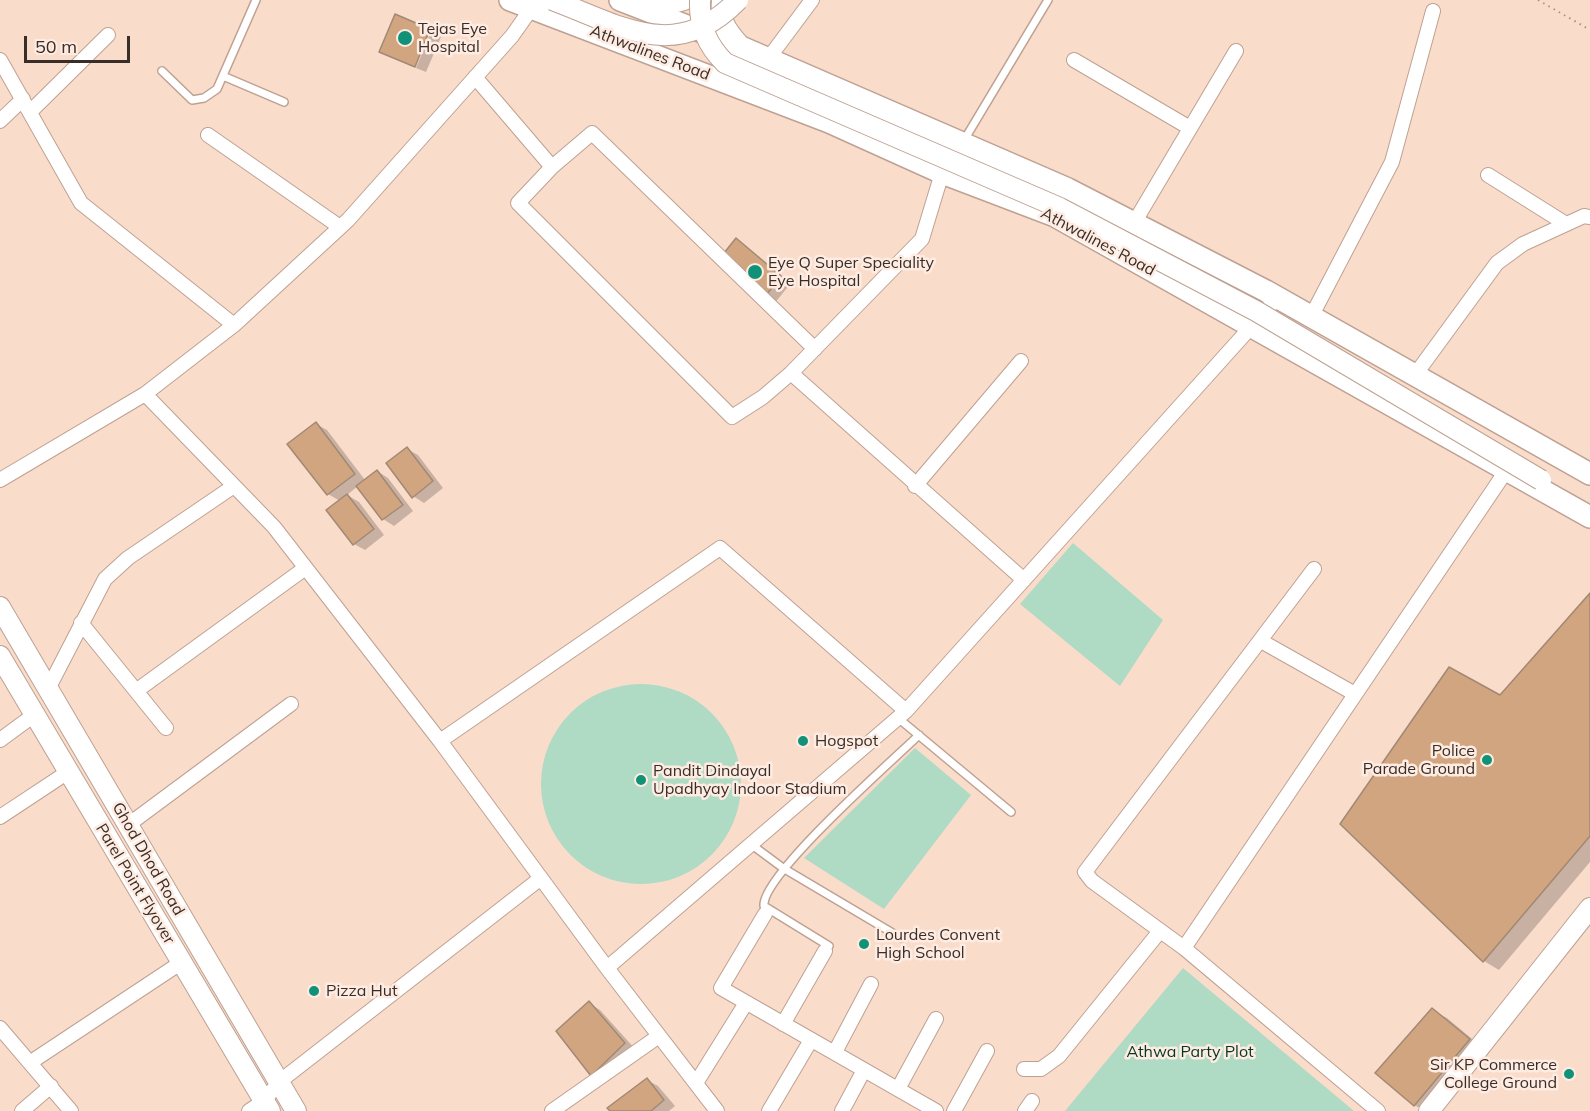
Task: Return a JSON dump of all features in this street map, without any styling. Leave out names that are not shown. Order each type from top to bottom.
[{"type":"main road","name":"Athwalines Road","points":[[510,0],[541,3],[829,122],[942,173],[1055,216],[1506,471],[1590,516]]},
{"type":"main road","name":"Athwalines Road","points":[[620,0],[663,7],[741,47],[1068,189],[1277,298],[1590,474]]},
{"type":"main road","points":[[626,0],[663,7],[684,0]]},
{"type":"main road","points":[[700,0],[704,35],[715,53],[725,63],[1060,208],[1256,311],[1541,480],[1580,505],[1590,516]]},
{"type":"main road","points":[[722,0],[720,17],[741,47]]},
{"type":"main road","points":[[541,3],[625,28],[664,36],[694,33],[724,14],[738,0]]},
{"type":"main road","points":[[875,142],[889,111]]},
{"type":"main road","name":"Ghod Dhod Road","points":[[0,607],[296,1111]]},
{"type":"main road","name":"Parel Point Flyover","points":[[0,656],[182,962],[261,1108]]},
{"type":"main road","points":[[1429,1111],[1590,908]]},
{"type":"street","points":[[768,58],[812,0]]},
{"type":"street","points":[[0,480],[145,394],[234,325],[340,227],[541,3]]},
{"type":"street","points":[[1311,317],[1392,162],[1433,11]]},
{"type":"street","points":[[30,112],[108,35]]},
{"type":"street","points":[[1134,223],[1236,51]]},
{"type":"street","points":[[0,60],[77,197],[87,210],[234,325]]},
{"type":"street","points":[[1074,60],[1190,128]]},
{"type":"street","points":[[475,77],[552,167]]},
{"type":"street","points":[[0,121],[23,99]]},
{"type":"street","points":[[815,349],[592,133],[552,167],[518,203],[732,417],[763,397],[791,373],[815,349],[922,239],[942,173]]},
{"type":"street","points":[[208,135],[340,227]]},
{"type":"street","points":[[1488,175],[1566,224]]},
{"type":"street","points":[[1415,375],[1497,263],[1523,244],[1584,216],[1590,217]]},
{"type":"street","points":[[607,968],[902,715],[1277,298]]},
{"type":"street","points":[[915,486],[1021,362]]},
{"type":"street","points":[[791,373],[915,486],[1024,580]]},
{"type":"street","points":[[145,394],[274,527],[304,569],[440,741],[607,968],[717,1111]]},
{"type":"street","points":[[1184,948],[1506,471]]},
{"type":"street","points":[[48,689],[98,589],[115,569],[234,486]]},
{"type":"street","points":[[440,741],[720,548],[902,715]]},
{"type":"street","points":[[136,691],[304,569]]},
{"type":"street","points":[[1314,569],[1087,868],[1086,874],[1092,881],[1184,948],[1378,1111]]},
{"type":"street","points":[[81,623],[166,728]]},
{"type":"street","points":[[1261,641],[1355,694]]},
{"type":"street","points":[[128,825],[291,704]]},
{"type":"street","points":[[0,740],[34,715]]},
{"type":"street","points":[[0,817],[68,772]]},
{"type":"street","points":[[261,1108],[279,1082],[541,878]]},
{"type":"street","points":[[765,914],[721,988],[898,1089],[921,1107],[936,1111]]},
{"type":"street","points":[[1024,1069],[1041,1069],[1059,1056],[1160,931]]},
{"type":"street","points":[[783,1024],[827,948]]},
{"type":"street","points":[[32,1062],[182,962]]},
{"type":"street","points":[[835,1052],[871,984]]},
{"type":"street","points":[[696,1083],[746,1003]]},
{"type":"street","points":[[898,1089],[936,1020]]},
{"type":"street","points":[[0,1028],[32,1062],[71,1111]]},
{"type":"street","points":[[552,1111],[659,1036]]},
{"type":"street","points":[[769,1111],[811,1040]]},
{"type":"street","points":[[954,1111],[987,1051]]},
{"type":"street","points":[[842,1111],[864,1070]]},
{"type":"street","points":[[22,1111],[51,1086]]},
{"type":"lane","points":[[162,71],[192,100],[212,94],[223,76],[256,0]]},
{"type":"lane","points":[[963,143],[1048,0]]},
{"type":"lane","points":[[223,76],[284,102]]},
{"type":"lane","points":[[902,715],[919,735],[1011,812]]},
{"type":"lane","points":[[827,948],[764,906],[765,894],[783,868],[919,735]]},
{"type":"lane","points":[[752,845],[783,868],[901,938]]},
{"type":"path","points":[[1538,0],[1590,30]]},
{"type":"green space","points":[[1073,543],[1163,620],[1120,686],[1020,604]]},
{"type":"green space","name":"Pandit Dindayal Upadhyay Indoor Stadium","points":[[631,684],[651,684],[688,695],[705,706],[719,720],[734,746],[741,774],[737,813],[730,831],[719,848],[705,862],[688,873],[670,880],[651,884],[631,884],[594,873],[577,862],[563,848],[552,831],[545,813],[541,794],[541,774],[552,737],[563,720],[577,706],[594,695],[612,688]]},
{"type":"green space","points":[[915,748],[971,795],[884,909],[804,858]]},
{"type":"green space","name":"Athwa Party Plot","points":[[1183,968],[1354,1111],[1065,1111]]},
{"type":"building","points":[[395,14],[430,29],[415,67],[379,52]]},
{"type":"building","points":[[736,238],[781,276],[763,299],[720,258]]},
{"type":"building","points":[[316,422],[355,474],[327,495],[287,444]]},
{"type":"building","points":[[407,447],[433,481],[412,498],[386,463]]},
{"type":"building","points":[[377,470],[403,505],[382,520],[356,486]]},
{"type":"building","points":[[347,494],[374,529],[353,545],[326,510]]},
{"type":"building","name":"Police Parade Ground","points":[[1590,593],[1590,836],[1483,962],[1340,824],[1449,667],[1500,695]]},
{"type":"building","points":[[589,1001],[625,1043],[591,1076],[556,1031]]},
{"type":"building","points":[[1432,1008],[1470,1039],[1414,1106],[1375,1073]]},
{"type":"building","points":[[647,1078],[664,1100],[651,1111],[610,1111],[607,1108]]},
{"type":"place","name":"Tejas Eye Hospital","points":[[405,38]]},
{"type":"place","name":"Eye Q Super Speciality Eye Hospital","points":[[755,272]]},
{"type":"place","name":"Hogspot","points":[[803,741]]},
{"type":"place","name":"Police Parade Ground","points":[[1487,760]]},
{"type":"place","name":"Pandit Dindayal Upadhyay Indoor Stadium","points":[[641,780]]},
{"type":"place","name":"Lourdes Convent High School","points":[[864,944]]},
{"type":"place","name":"Pizza Hut","points":[[314,991]]},
{"type":"place","name":"Sir KP Commerce College Ground","points":[[1569,1074]]}]
